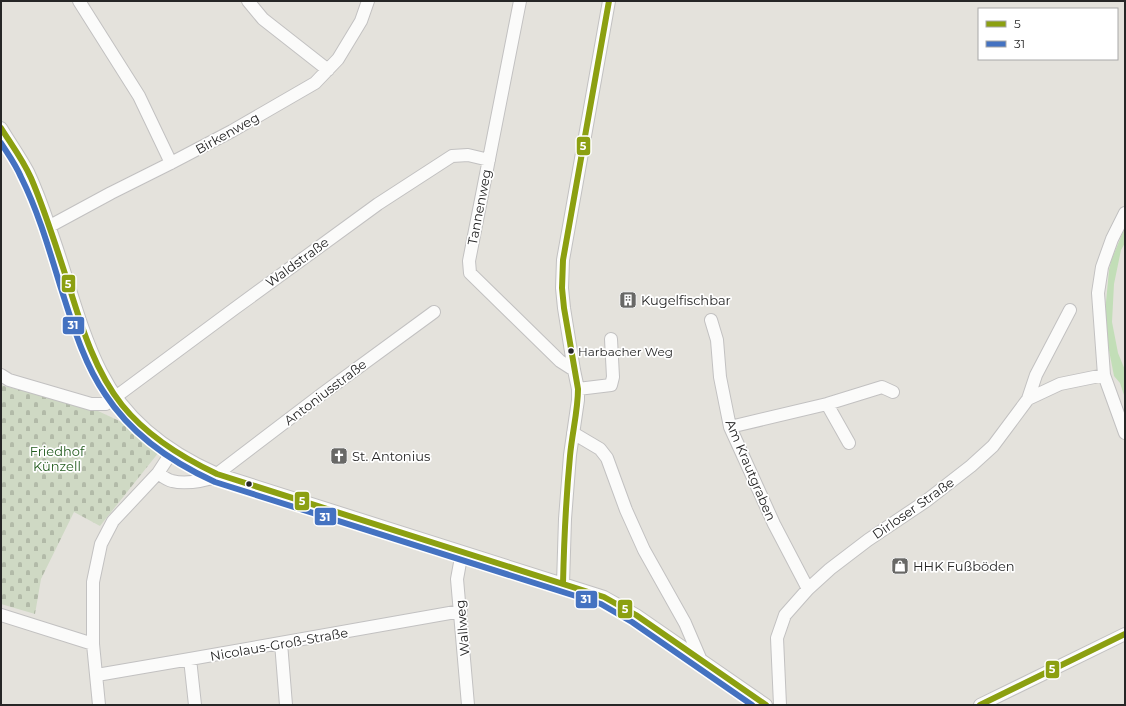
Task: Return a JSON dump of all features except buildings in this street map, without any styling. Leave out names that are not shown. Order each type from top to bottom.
[{"type":"street","points":[[79,1],[139,96],[171,163]]},
{"type":"street","points":[[248,1],[263,19],[328,70]]},
{"type":"street","name":"Birkenweg","points":[[50,226],[111,192],[232,131],[315,83],[338,59],[348,45],[361,21],[368,1]]},
{"type":"street","name":"Tannenweg","points":[[520,1],[469,261],[470,273],[560,361],[574,370]]},
{"type":"street","points":[[563,584],[565,519],[570,455],[578,400],[578,389],[564,308],[562,288],[563,260],[609,1]]},
{"type":"street","points":[[1,128],[28,173],[50,226],[89,346],[101,373],[134,419],[153,436],[173,450],[220,475],[604,597],[636,615],[766,705]]},
{"type":"street","name":"Waldstraße","points":[[1,375],[9,380],[91,404],[106,404],[234,308],[378,204],[452,156],[468,155],[488,160]]},
{"type":"street","points":[[1125,213],[1112,239],[1105,260],[1098,293],[1104,375],[1125,433]]},
{"type":"street","name":"Dirloser Straße","points":[[780,705],[776,638],[785,615],[808,589],[830,569],[861,545],[926,501],[971,466],[993,446],[1028,399],[1036,375],[1070,310]]},
{"type":"street","name":"Antoniusstraße","points":[[158,473],[170,481],[178,482],[203,481],[220,475],[322,394],[434,312]]},
{"type":"street","name":"Am Krautgraben","points":[[711,320],[717,340],[720,377],[730,427],[774,524],[808,589]]},
{"type":"street","points":[[578,389],[611,385],[613,377],[611,339]]},
{"type":"street","points":[[1028,399],[1060,384],[1104,375]]},
{"type":"street","points":[[730,427],[827,404],[882,387],[893,392]]},
{"type":"street","points":[[827,404],[849,442]]},
{"type":"street","points":[[573,433],[600,449],[607,458],[626,510],[644,550],[685,623],[700,658]]},
{"type":"street","points":[[99,705],[93,644],[93,582],[101,544],[113,521],[158,473],[173,450]]},
{"type":"street","name":"Wallweg","points":[[462,552],[457,579],[461,611],[468,705]]},
{"type":"street","name":"Nicolaus-Groß-Straße","points":[[97,675],[190,660],[461,611]]},
{"type":"street","points":[[1,615],[93,644]]},
{"type":"street","points":[[980,705],[1125,634]]},
{"type":"street","points":[[282,643],[286,705]]},
{"type":"street","points":[[190,660],[195,705]]},
{"type":"green space","points":[[1125,227],[1125,243],[1121,250],[1114,284],[1112,322],[1118,353],[1125,370],[1125,398],[1120,383],[1114,376],[1107,340],[1105,313],[1111,261]]},
{"type":"green space","name":"Friedhof Künzell","points":[[1,385],[98,411],[126,424],[159,452],[100,526],[74,512],[41,579],[35,614],[1,604]]},
{"type":"transit line","name":"5","points":[[563,584],[567,488],[578,389],[564,308],[562,288],[563,260],[609,1]]},
{"type":"transit line","name":"5","points":[[1,128],[17,152],[31,178],[51,232],[84,333],[104,378],[122,405],[132,416],[165,445],[217,474],[604,597],[636,615],[766,705]]},
{"type":"transit line","name":"31","points":[[1,143],[17,168],[33,203],[74,327],[90,369],[115,408],[127,422],[153,446],[183,465],[215,482],[601,604],[632,622],[752,705]]},
{"type":"transit line","name":"5","points":[[980,705],[1125,634]]},
{"type":"place","name":"Kugelfischbar","points":[[628,300]]},
{"type":"place","name":"Harbacher Weg","points":[[571,351]]},
{"type":"place","name":"St. Antonius","points":[[339,456]]},
{"type":"place","name":"HHK Fußböden","points":[[900,566]]}]
